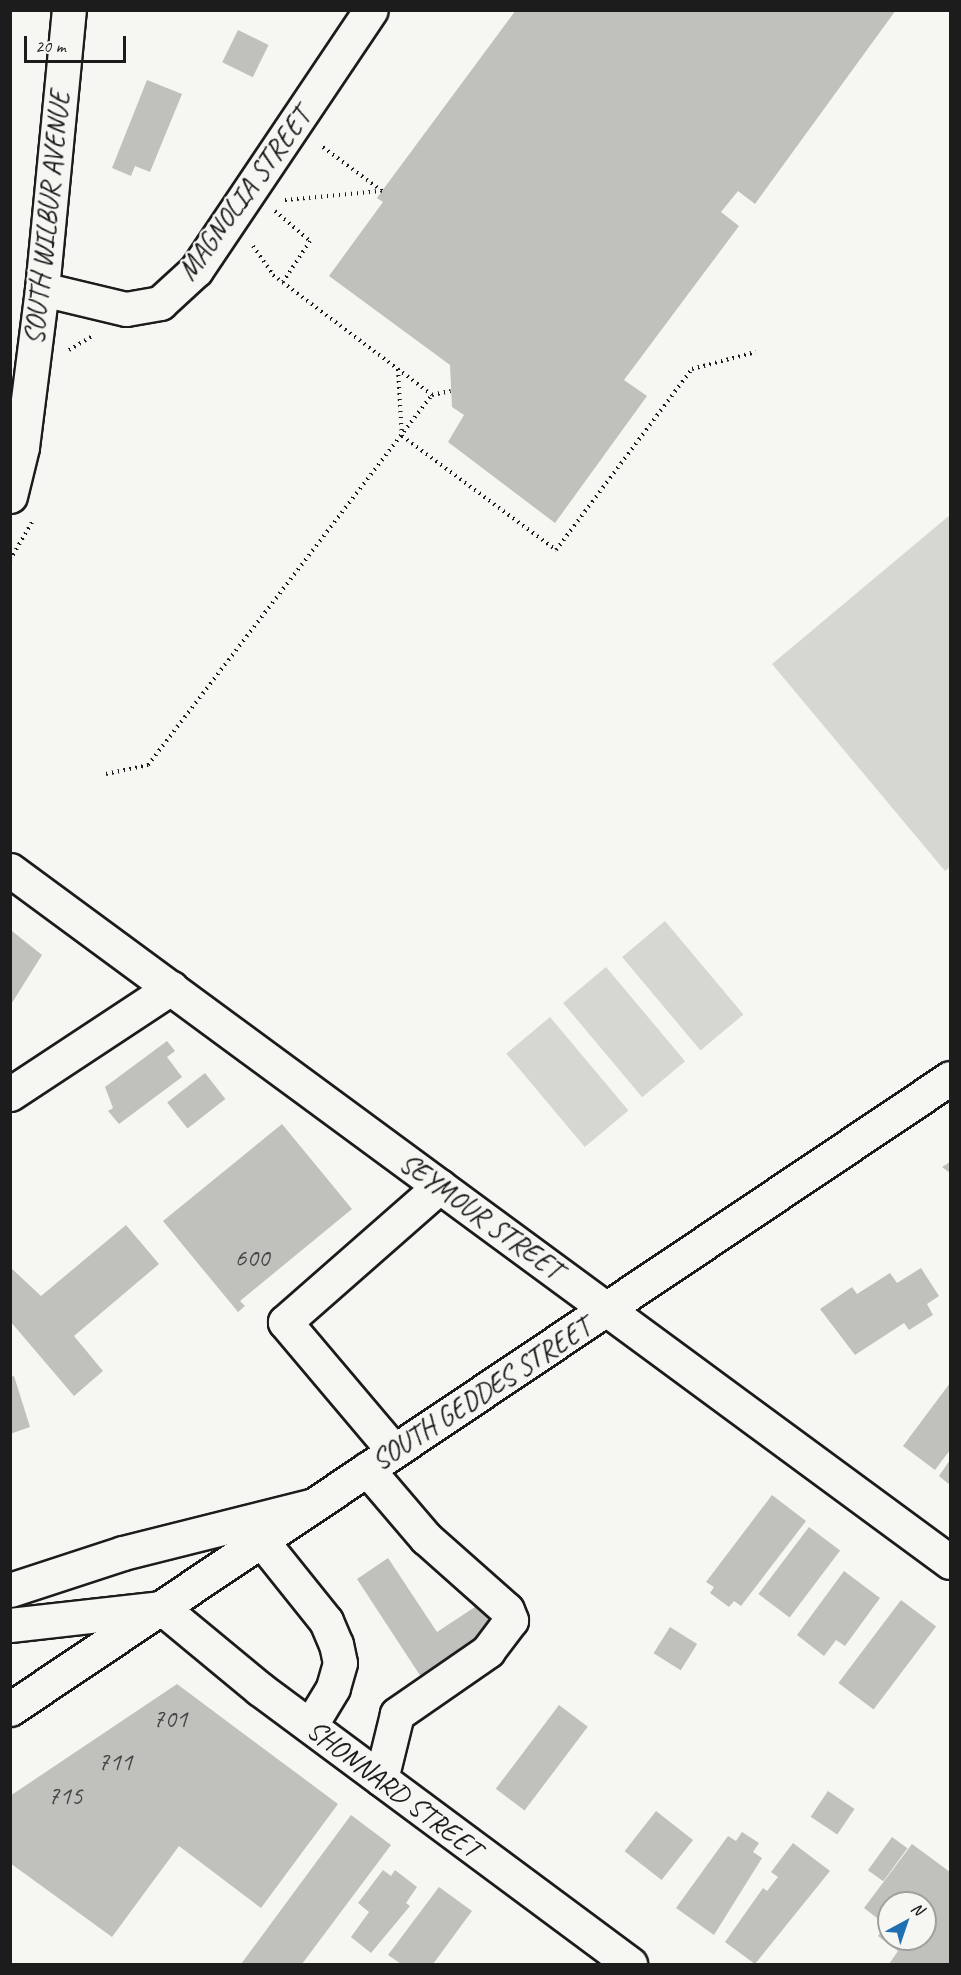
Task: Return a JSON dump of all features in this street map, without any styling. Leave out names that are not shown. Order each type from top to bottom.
[{"type":"street","name":"SOUTH WILBUR AVENUE","points":[[23,505],[22,447],[42,289],[69,10]]},
{"type":"street","name":"MAGNOLIA STREET","points":[[42,289],[126,309],[160,303],[196,270],[371,10]]},
{"type":"street","name":"SEYMOUR STREET","points":[[10,870],[951,1562]]},
{"type":"street","points":[[10,1094],[171,988]]},
{"type":"street","name":"SOUTH GEDDES STREET","points":[[10,1709],[951,1078]]},
{"type":"street","points":[[394,1451],[285,1322],[440,1186]]},
{"type":"street","points":[[367,1469],[426,1538],[507,1610],[511,1620],[488,1651],[397,1714],[381,1779]]},
{"type":"street","points":[[10,1590],[123,1553],[311,1506]]},
{"type":"street","points":[[261,1540],[326,1621],[336,1644],[340,1663],[333,1688],[310,1726]]},
{"type":"street","points":[[10,1625],[162,1608]]},
{"type":"street","name":"SHONNARD STREET","points":[[162,1608],[310,1726],[630,1965]]},
{"type":"path","points":[[274,201],[382,191],[319,144]]},
{"type":"path","points":[[270,207],[310,241],[283,282]]},
{"type":"path","points":[[248,238],[283,282],[432,395]]},
{"type":"path","points":[[64,357],[81,340],[94,336]]},
{"type":"path","points":[[402,436],[556,550],[692,369],[756,352]]},
{"type":"path","points":[[398,369],[402,436]]},
{"type":"path","points":[[106,774],[148,765],[432,395],[451,392]]},
{"type":"path","points":[[10,560],[23,505]]},
{"type":"shaded area","points":[[950,515],[950,867],[945,871],[772,664]]},
{"type":"shaded area","points":[[665,921],[743,1014],[701,1050],[622,957]]},
{"type":"shaded area","points":[[606,967],[685,1061],[642,1097],[563,1003]]},
{"type":"shaded area","points":[[550,1017],[628,1110],[585,1147],[506,1054]]},
{"type":"building","points":[[516,10],[896,10],[755,204],[738,191],[721,212],[739,226],[624,380],[647,396],[555,523],[448,442],[464,415],[452,407],[450,365],[329,276],[383,202],[377,198]]},
{"type":"building","points":[[238,30],[269,45],[253,77],[222,62]]},
{"type":"building","points":[[147,80],[182,94],[150,172],[135,166],[131,176],[112,168]]},
{"type":"building","points":[[12,931],[42,955],[10,1006],[10,934]]},
{"type":"building","points":[[167,1041],[175,1051],[167,1057],[182,1077],[119,1124],[108,1111],[113,1108],[105,1087]]},
{"type":"building","points":[[205,1073],[225,1099],[187,1129],[167,1103]]},
{"type":"building","points":[[282,1124],[352,1209],[240,1301],[245,1306],[238,1312],[163,1221]]},
{"type":"building","points":[[950,1162],[950,1173],[942,1167]]},
{"type":"building","points":[[126,1225],[159,1264],[74,1336],[103,1371],[74,1396],[10,1321],[10,1267],[41,1296]]},
{"type":"building","points":[[921,1268],[939,1296],[927,1304],[933,1315],[909,1330],[904,1323],[855,1355],[820,1309],[852,1287],[857,1294],[890,1273],[897,1283]]},
{"type":"building","points":[[14,1376],[30,1427],[10,1434],[10,1377]]},
{"type":"building","points":[[950,1383],[950,1450],[935,1470],[903,1446]]},
{"type":"building","points":[[950,1460],[950,1485],[939,1476]]},
{"type":"building","points":[[772,1495],[806,1521],[741,1606],[734,1601],[729,1607],[710,1593],[714,1587],[706,1582]]},
{"type":"building","points":[[809,1527],[840,1550],[790,1618],[758,1594]]},
{"type":"building","points":[[388,1558],[437,1632],[481,1603],[499,1630],[423,1680],[357,1579]]},
{"type":"building","points":[[844,1571],[880,1598],[845,1646],[836,1640],[824,1656],[797,1635]]},
{"type":"building","points":[[901,1600],[936,1626],[874,1710],[838,1683]]},
{"type":"building","points":[[670,1627],[697,1644],[681,1670],[654,1653]]},
{"type":"building","points":[[177,1684],[338,1804],[261,1908],[179,1846],[112,1937],[10,1863],[10,1796]]},
{"type":"building","points":[[559,1705],[588,1727],[525,1811],[496,1789]]},
{"type":"building","points":[[828,1791],[855,1809],[837,1835],[811,1817]]},
{"type":"building","points":[[656,1811],[693,1840],[662,1880],[625,1851]]},
{"type":"building","points":[[351,1815],[391,1845],[302,1964],[241,1964]]},
{"type":"building","points":[[742,1832],[759,1843],[753,1852],[762,1858],[714,1935],[676,1908],[728,1836],[736,1841]]},
{"type":"building","points":[[892,1837],[907,1848],[883,1881],[868,1870]]},
{"type":"building","points":[[793,1843],[830,1871],[755,1964],[725,1942],[763,1888],[767,1891],[778,1877],[771,1872]]},
{"type":"building","points":[[912,1844],[950,1872],[950,1964],[889,1964],[898,1951],[937,1951],[937,1891],[877,1891],[877,1918],[864,1908]]},
{"type":"building","points":[[383,1870],[391,1876],[395,1870],[417,1887],[406,1903],[410,1906],[371,1953],[351,1937],[369,1912],[358,1903]]},
{"type":"building","points":[[439,1887],[472,1911],[433,1964],[401,1964],[388,1955]]}]
